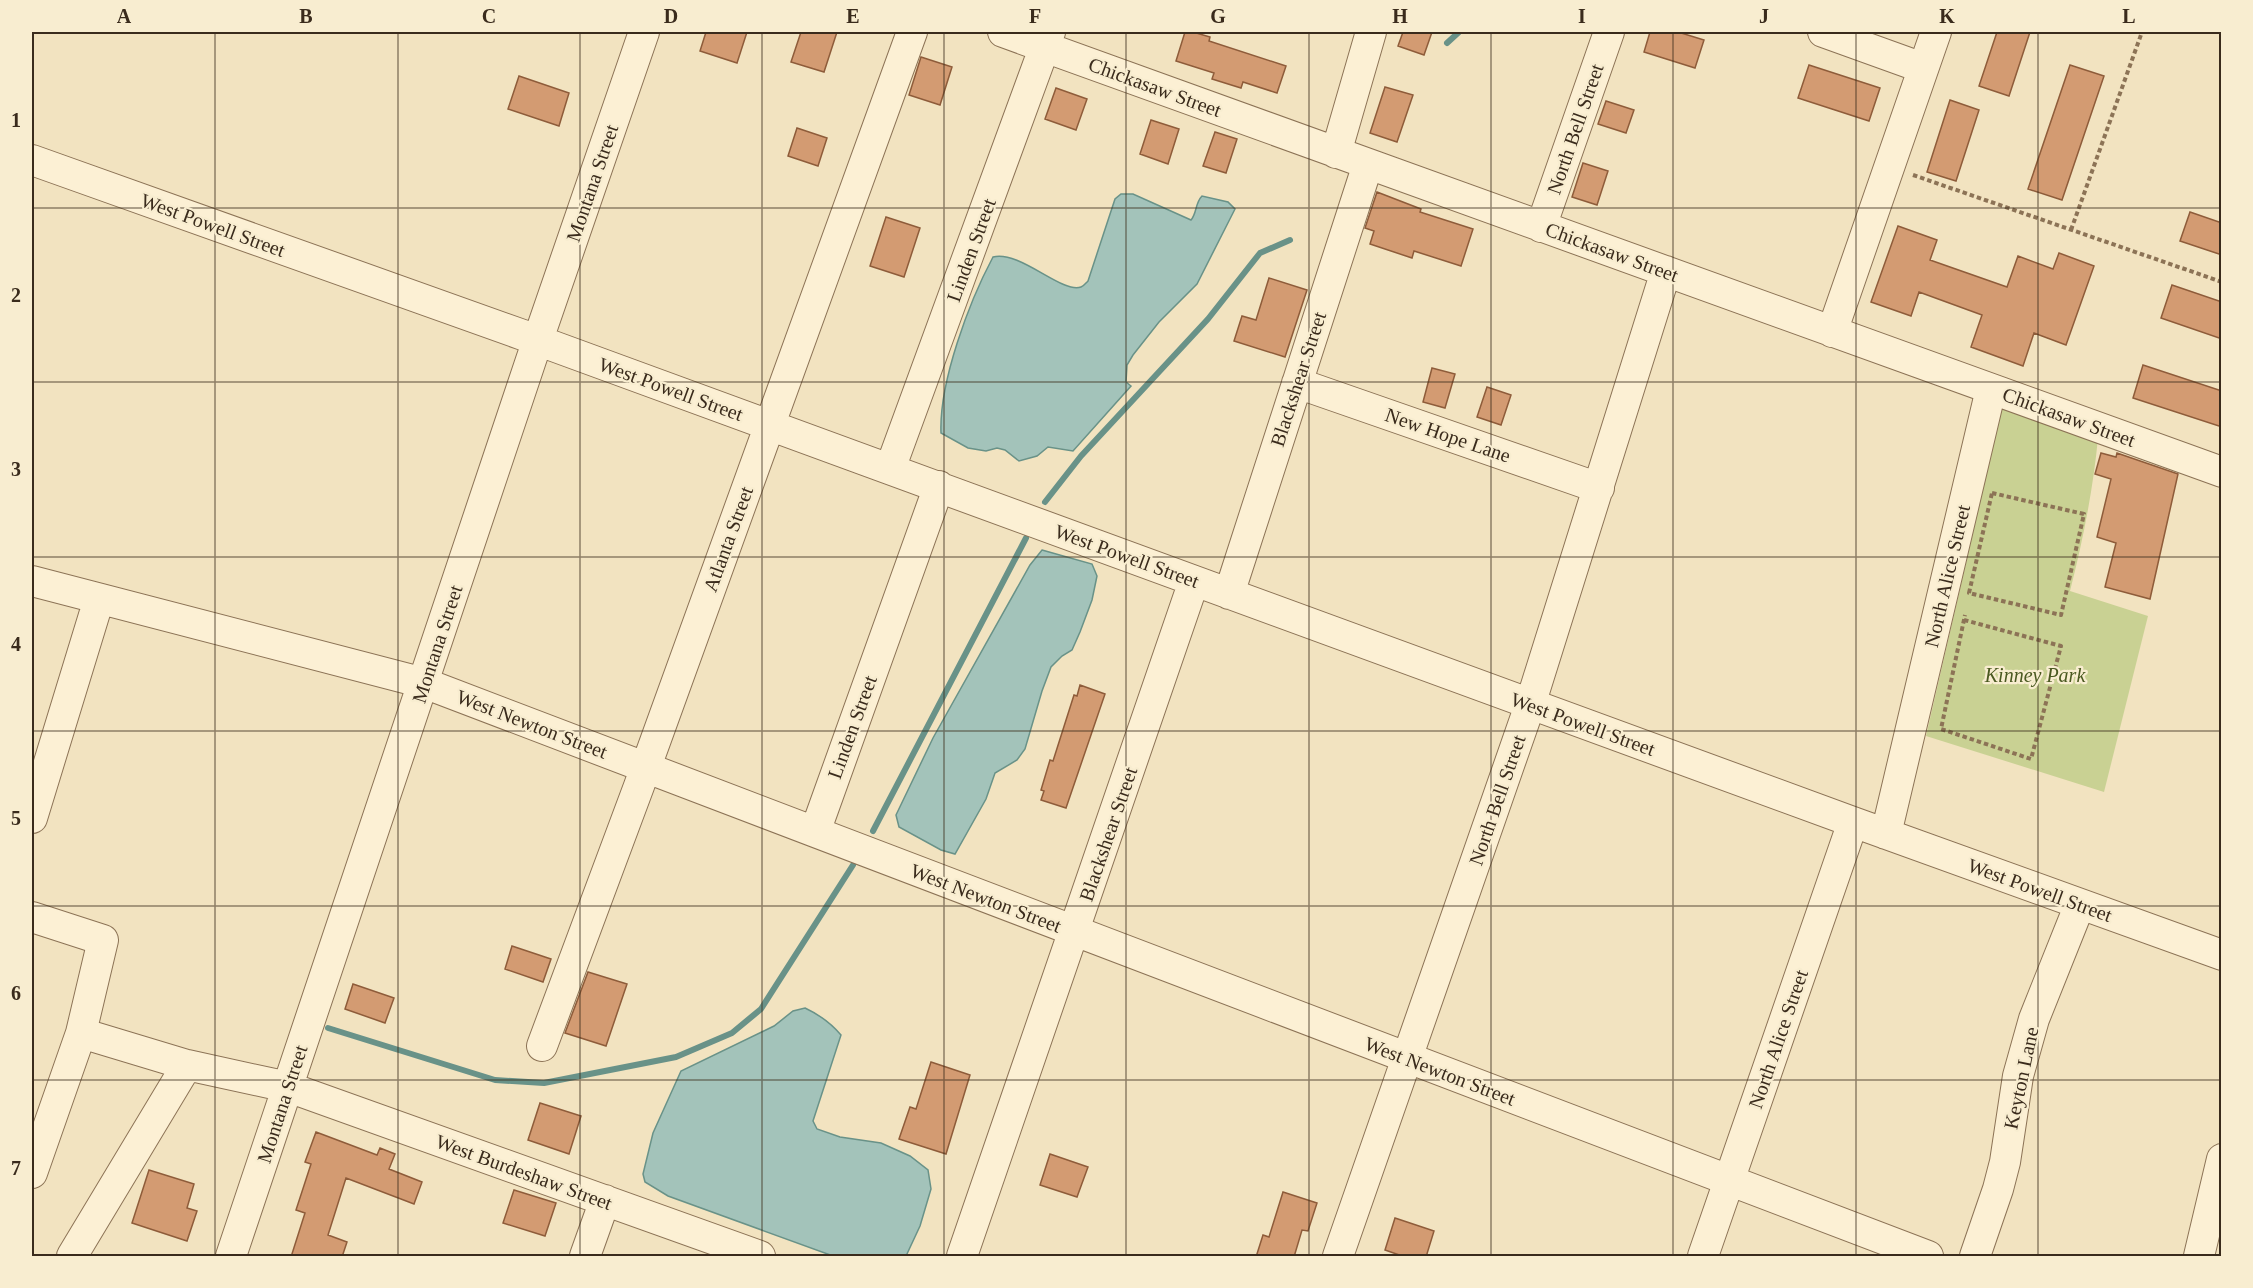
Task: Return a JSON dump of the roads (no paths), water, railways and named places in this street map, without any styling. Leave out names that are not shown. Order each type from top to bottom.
[{"type":"street","name":"Montana Street","points":[[231,1257],[538,340],[644,32]]},
{"type":"street","name":"Atlanta Street","points":[[542,1046],[912,32]]},
{"type":"street","name":"Chickasaw Street","points":[[1003,32],[1048,39],[1336,153],[2222,472]]},
{"type":"street","points":[[1336,153],[1371,32]]},
{"type":"street","name":"North Bell Street","points":[[1541,227],[1609,32]]},
{"type":"street","points":[[1823,32],[1923,68]]},
{"type":"street","points":[[1832,332],[1936,32]]},
{"type":"street","name":"Linden Street","points":[[890,469],[1048,39]]},
{"type":"street","name":"West Powell Street","points":[[32,160],[538,340],[1530,705],[2222,955]]},
{"type":"street","name":"Blackshear Street","points":[[1229,594],[1368,164]]},
{"type":"street","name":"North Bell Street","points":[[1338,1257],[1530,705],[1666,271]]},
{"type":"street","name":"New Hope Lane","points":[[1297,382],[1599,488]]},
{"type":"street","name":"North Alice Street","points":[[1886,834],[1991,389]]},
{"type":"street","name":"Linden Street","points":[[815,832],[939,486]]},
{"type":"street","name":"West Newton Street","points":[[32,581],[424,682],[1928,1257]]},
{"type":"street","name":"Blackshear Street","points":[[962,1257],[1194,581]]},
{"type":"street","points":[[32,818],[99,599]]},
{"type":"street","name":"North Alice Street","points":[[1703,1257],[1853,822]]},
{"type":"street","name":"Keyton Lane","points":[[1975,1257],[2005,1161],[2018,1076],[2034,1019],[2080,904]]},
{"type":"street","points":[[32,917],[104,940],[81,1033],[32,1173]]},
{"type":"street","name":"West Burdeshaw Street","points":[[81,1033],[187,1065],[288,1087],[760,1257]]},
{"type":"street","points":[[72,1257],[187,1065]]},
{"type":"street","points":[[2199,1257],[2222,1159]]},
{"type":"street","points":[[585,1257],[605,1200]]},
{"type":"water","points":[[1121,194],[1133,194],[1191,220],[1202,196],[1228,202],[1235,209],[1197,284],[1159,322],[1127,365],[1126,382],[1131,386],[1073,451],[1048,447],[1037,456],[1019,461],[1005,450],[997,448],[986,451],[968,448],[941,433],[945,390],[957,343],[974,296],[993,257],[1015,260],[1063,284],[1082,287],[1088,281],[1115,199]]},
{"type":"water","points":[[1042,550],[1092,564],[1097,576],[1092,600],[1072,650],[1051,667],[1025,749],[1017,760],[995,773],[986,799],[955,854],[941,850],[899,827],[896,815],[933,738],[1030,565]]},
{"type":"water","points":[[805,1008],[824,1019],[841,1035],[813,1121],[817,1129],[840,1137],[881,1143],[910,1156],[928,1170],[931,1189],[920,1226],[906,1256],[833,1256],[668,1196],[645,1182],[643,1174],[653,1133],[681,1071],[774,1026],[793,1011]]},
{"type":"waterway","points":[[1447,43],[1459,32]]},
{"type":"waterway","points":[[1045,502],[1081,456],[1208,319],[1260,253],[1290,240]]},
{"type":"waterway","points":[[873,831],[1026,538]]},
{"type":"waterway","points":[[328,1028],[495,1080],[544,1083],[676,1057],[732,1033],[761,1009],[853,865]]},
{"type":"park label","name":"Kinney Park","points":[[2035,675]]}]
